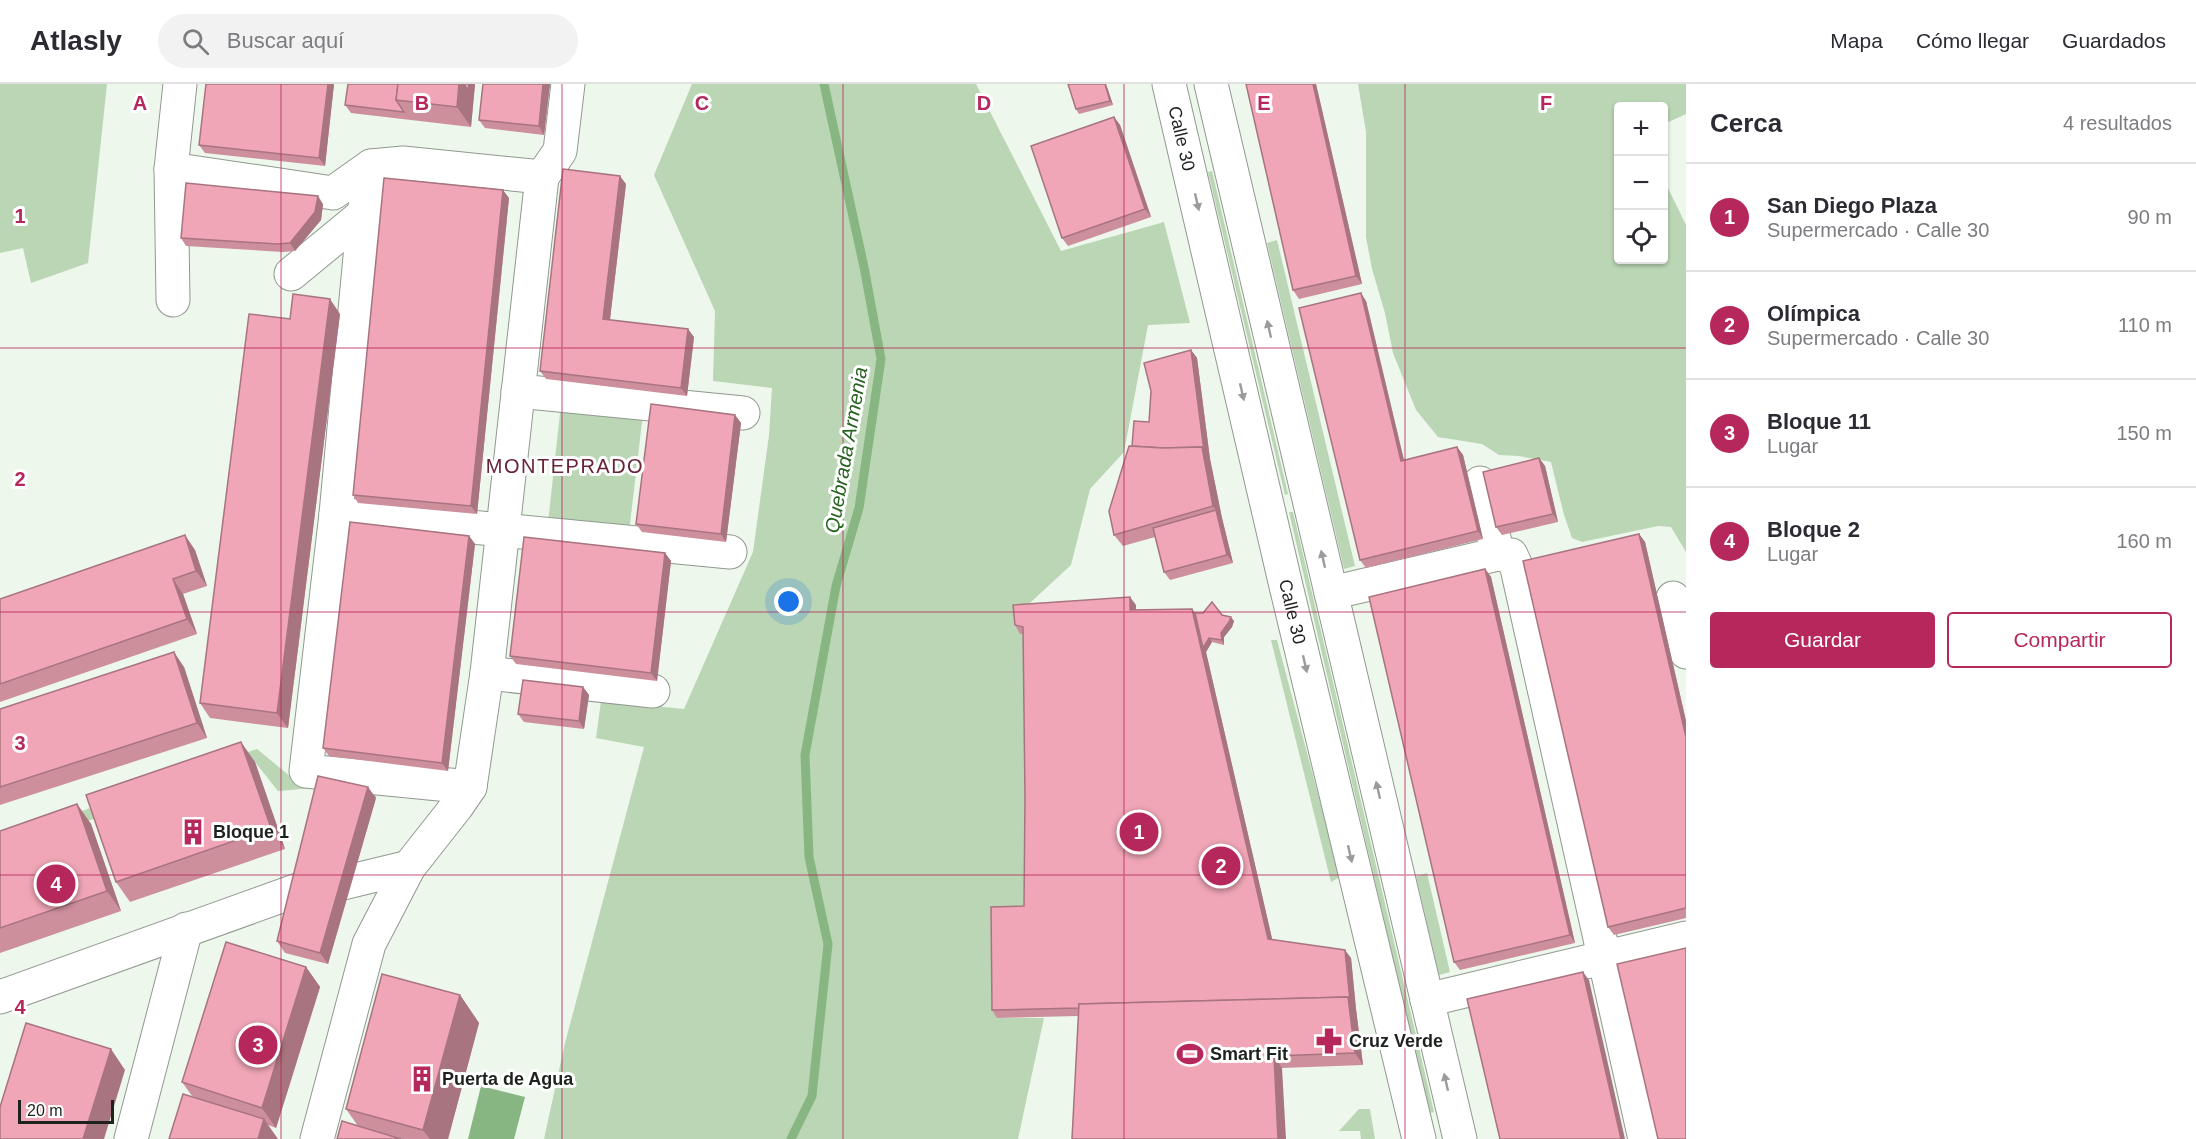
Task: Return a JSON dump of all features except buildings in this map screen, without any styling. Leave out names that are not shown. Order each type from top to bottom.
[{"type":"street","points":[[172,300],[171,169],[180,84]]},
{"type":"street","points":[[317,1139],[369,944],[408,867],[470,787],[487,673],[542,177],[560,151],[568,84]]},
{"type":"street","name":"Calle 30","points":[[1169,84],[1284,578],[1419,1139]]},
{"type":"street","points":[[1211,84],[1460,1139]]},
{"type":"street","points":[[171,169],[333,193],[371,166],[403,163],[542,177]]},
{"type":"street","points":[[371,166],[364,214],[336,514],[306,771],[470,787]]},
{"type":"street","points":[[291,274],[364,214]]},
{"type":"street","points":[[518,391],[743,413]]},
{"type":"street","points":[[1480,483],[1498,554]]},
{"type":"street","points":[[336,514],[730,552]]},
{"type":"street","points":[[1331,593],[1498,554],[1511,555],[1516,568],[1645,1139]]},
{"type":"street","points":[[1673,598],[1686,652]]},
{"type":"street","points":[[487,673],[653,691]]},
{"type":"street","points":[[0,997],[309,886],[343,883],[408,867]]},
{"type":"street","points":[[131,1139],[186,929]]},
{"type":"street","points":[[1427,1000],[1686,938]]},
{"type":"shaded area","points":[[0,84],[107,84],[88,263],[31,283],[23,248],[0,253]]},
{"type":"shaded area","points":[[692,84],[976,84],[1061,251],[1164,222],[1190,323],[1148,325],[1124,452],[1090,489],[1071,565],[1019,613],[1029,635],[1030,914],[998,1018],[1044,1018],[1018,1139],[544,1139],[565,1043],[644,747],[596,738],[601,701],[684,709],[753,552],[769,435],[772,388],[713,381],[715,311],[654,175]]},
{"type":"shaded area","points":[[1358,84],[1686,84],[1686,114],[1668,122],[1668,102],[1614,102],[1614,264],[1668,264],[1668,188],[1686,225],[1686,552],[1671,527],[1658,526],[1582,542],[1572,538],[1551,462],[1499,455],[1482,444],[1438,437],[1416,410],[1393,353],[1366,237],[1366,132]]},
{"type":"shaded area","points":[[1212,171],[1288,494],[1285,495],[1208,172]]},
{"type":"shaded area","points":[[1277,240],[1355,566],[1344,569],[1267,243]]},
{"type":"shaded area","points":[[561,404],[643,414],[629,532],[548,523]]},
{"type":"shaded area","points":[[1289,512],[1293,512],[1434,1112],[1429,1113]]},
{"type":"shaded area","points":[[1271,640],[1277,640],[1340,877],[1331,882]]},
{"type":"shaded area","points":[[257,749],[291,777],[377,788],[376,798],[326,787],[278,791],[255,762],[0,852],[0,840]]},
{"type":"shaded area","points":[[1427,873],[1450,972],[1439,975],[1416,876]]},
{"type":"shaded area","points":[[481,1086],[525,1097],[514,1139],[468,1139]]},
{"type":"shaded area","points":[[1359,1109],[1370,1109],[1375,1139],[1361,1139],[1360,1131],[1339,1131]]},
{"type":"waterway","name":"Quebrada Armenia","points":[[791,1139],[812,1096],[828,944],[809,857],[805,755],[836,586],[859,508],[881,359],[864,267],[824,84]]},
{"type":"place","name":"Bloque 1","points":[[193,832]]},
{"type":"place","name":"San Diego Plaza","points":[[1139,832]]},
{"type":"place","name":"Olímpica","points":[[1221,866]]},
{"type":"place","name":"Bloque 2","points":[[56,884]]},
{"type":"place","name":"Cruz Verde","points":[[1329,1041]]},
{"type":"place","name":"Bloque 11","points":[[258,1045]]},
{"type":"place","name":"Smart Fit","points":[[1190,1054]]},
{"type":"place","name":"Puerta de Agua","points":[[422,1079]]},
{"type":"district","name":"MONTEPRADO","points":[[565,466]]}]
